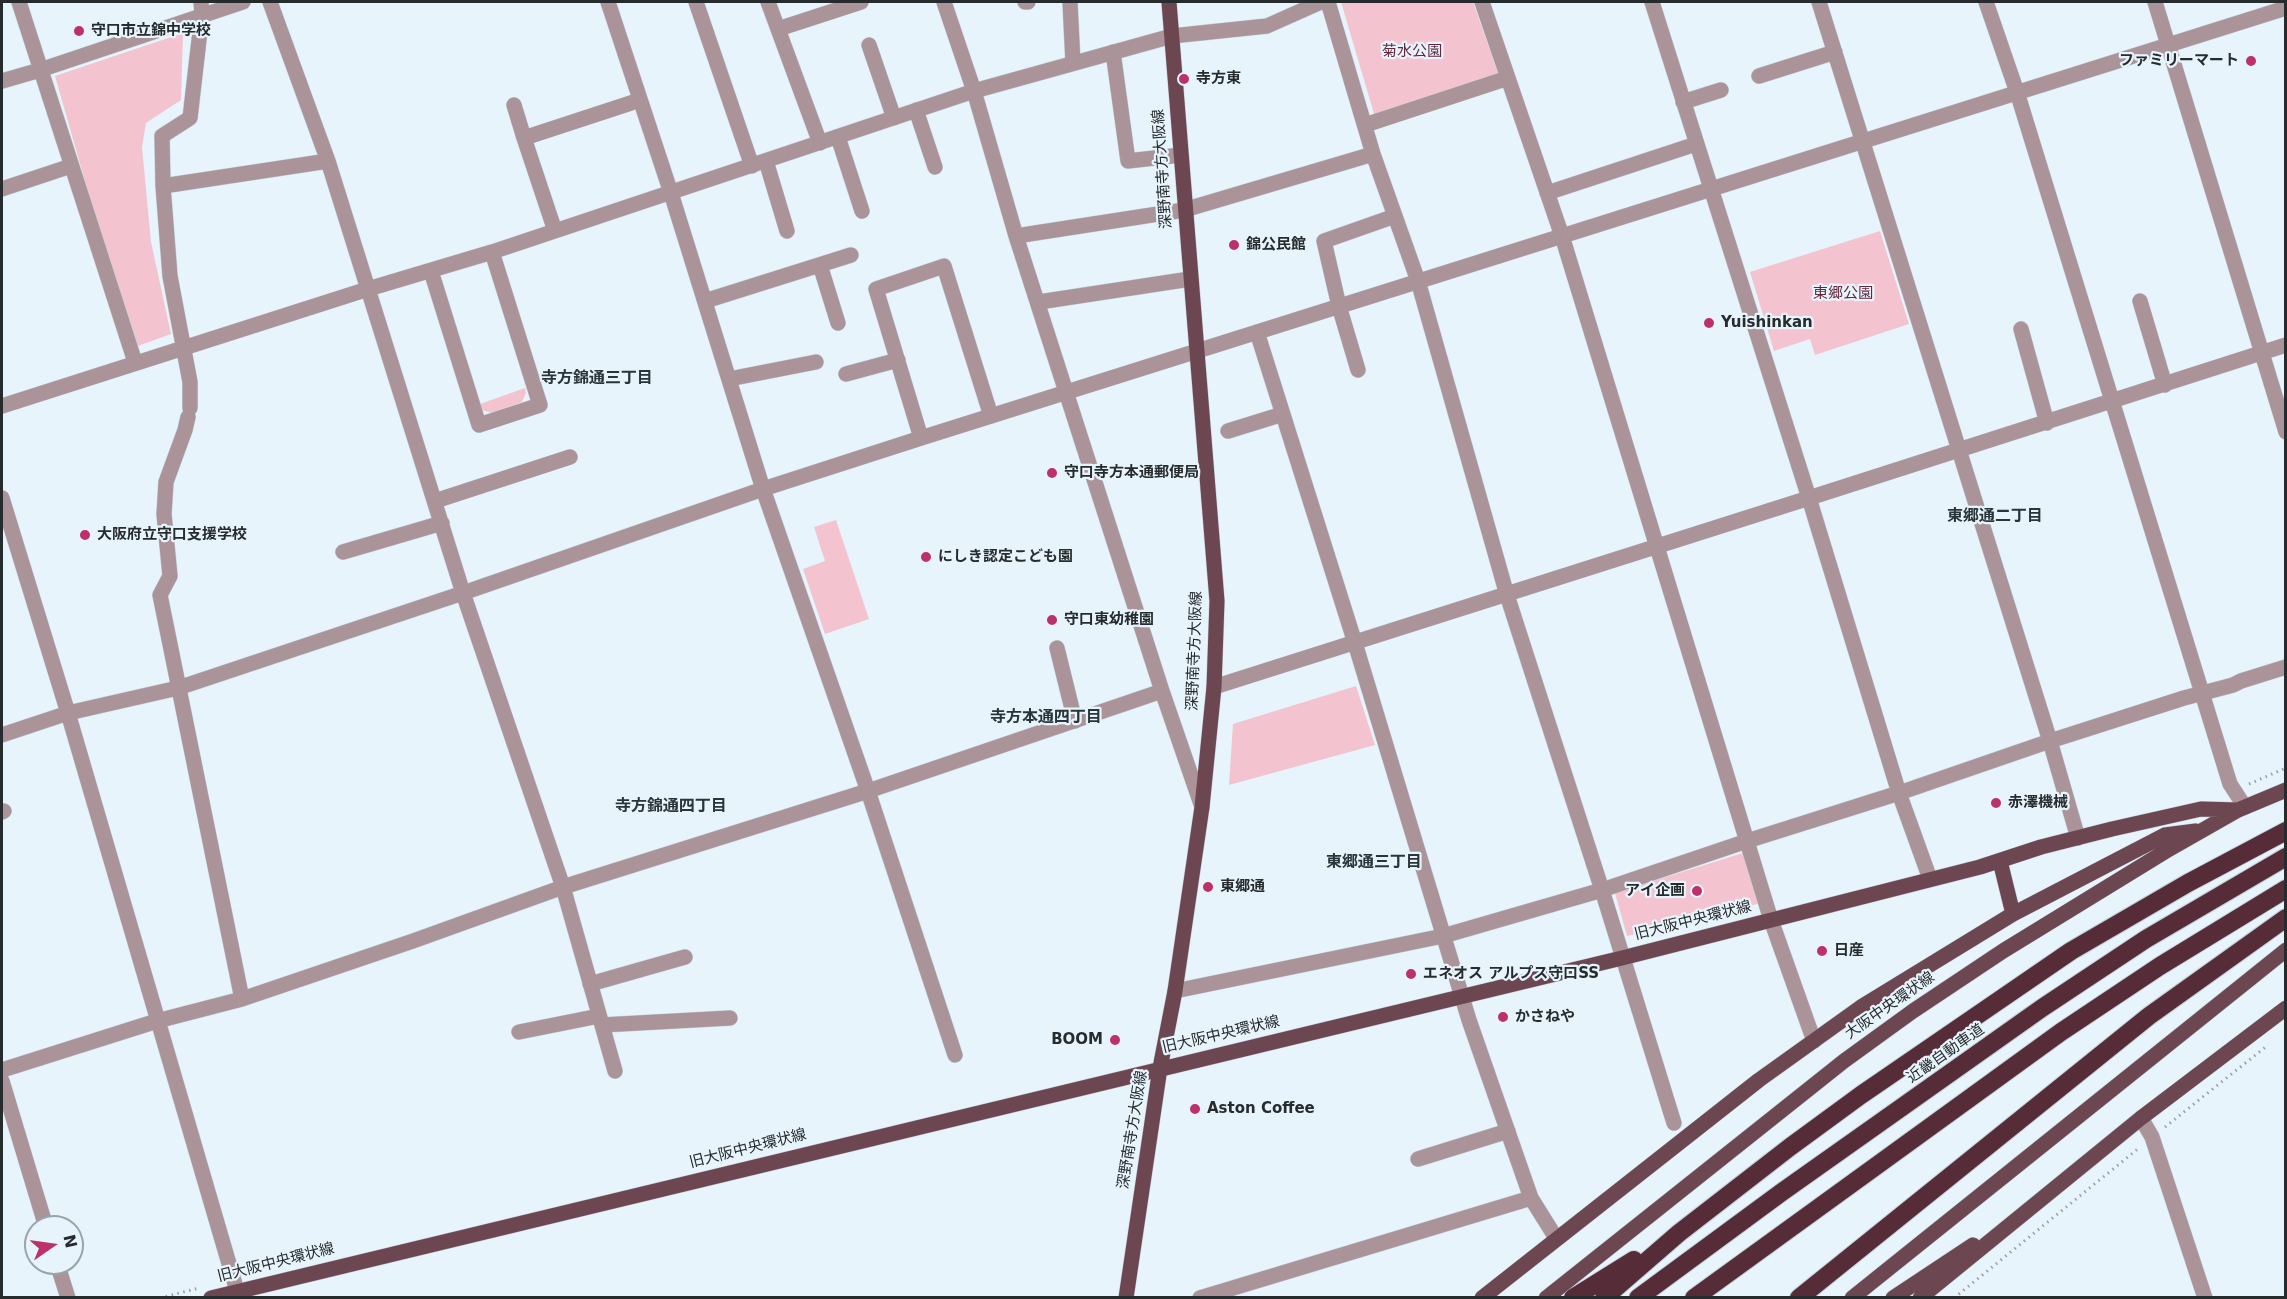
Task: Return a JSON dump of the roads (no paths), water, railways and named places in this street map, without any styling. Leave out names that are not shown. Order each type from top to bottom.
[{"type":"highway","points":[[1604,1298],[1679,1233],[1790,1147],[1861,1095],[2071,951],[2226,861],[2286,831]]},
{"type":"highway","name":"近畿自動車道","points":[[1638,1298],[1782,1192],[2042,1008],[2146,939],[2286,857]]},
{"type":"highway","points":[[1694,1298],[2061,1032],[2160,966],[2286,890]]},
{"type":"highway","points":[[1799,1298],[2149,1016],[2286,918]]},
{"type":"highway","points":[[1573,1297],[1679,1233]]},
{"type":"main road","name":"深野南寺方大阪線","points":[[1126,1298],[1202,807],[1214,687],[1217,601],[1168,2]]},
{"type":"main road","name":"大阪中央環状線","points":[[1546,1298],[1887,1029],[2003,951],[2202,830],[2286,790]]},
{"type":"main road","name":"旧大阪中央環状線","points":[[211,1298],[1622,958],[2000,861],[2078,838],[2201,808],[2242,809]]},
{"type":"main road","points":[[1482,1298],[1759,1080],[1870,1001],[2013,914],[2165,835],[2202,830]]},
{"type":"main road","points":[[2000,861],[2013,914]]},
{"type":"main road","points":[[1852,1298],[2286,950]]},
{"type":"main road","points":[[1920,1298],[2141,1118],[2286,1008]]},
{"type":"main road","points":[[1893,1298],[2038,1202]]},
{"type":"street","points":[[19,2],[135,362]]},
{"type":"street","points":[[2,81],[40,70],[202,8],[243,2]]},
{"type":"street","points":[[270,2],[328,161],[463,593],[563,887],[615,1071]]},
{"type":"street","points":[[608,2],[671,192],[763,489],[955,1055]]},
{"type":"street","points":[[696,2],[787,231]]},
{"type":"street","points":[[768,2],[820,143]]},
{"type":"street","points":[[778,28],[861,2]]},
{"type":"street","points":[[944,2],[974,91],[1016,236],[1068,392],[1162,691],[1202,807]]},
{"type":"street","points":[[1070,2],[1073,63]]},
{"type":"street","points":[[2,406],[182,347],[368,289],[431,272],[974,91],[1172,36],[1267,26],[1321,2]]},
{"type":"street","points":[[1328,2],[1373,154],[1418,281],[1507,595],[1674,1123]]},
{"type":"street","points":[[1482,2],[1562,236],[1771,920],[1814,1041]]},
{"type":"street","points":[[1652,2],[1809,498],[1899,793],[1930,879]]},
{"type":"street","points":[[1819,2],[2050,741],[2078,838]]},
{"type":"street","points":[[1986,2],[2017,92],[2230,784],[2242,809]]},
{"type":"street","points":[[2155,2],[2170,44],[2260,352],[2286,432]]},
{"type":"street","points":[[202,8],[190,118],[162,136],[163,186],[170,276],[190,382],[189,412],[166,482],[164,514],[171,576],[160,595],[177,688],[242,999]]},
{"type":"street","points":[[2,735],[68,713],[177,688],[463,593],[763,489],[921,438],[2286,8]]},
{"type":"street","points":[[869,45],[894,118]]},
{"type":"street","points":[[1113,52],[1128,161],[1181,155]]},
{"type":"street","points":[[1759,76],[1835,52]]},
{"type":"street","points":[[1365,125],[1508,78]]},
{"type":"street","points":[[1683,102],[1721,90]]},
{"type":"street","points":[[524,138],[640,100]]},
{"type":"street","points":[[514,105],[555,231]]},
{"type":"street","points":[[916,110],[935,167]]},
{"type":"street","points":[[838,137],[862,211]]},
{"type":"street","points":[[1547,193],[1696,144]]},
{"type":"street","points":[[1016,236],[1184,210],[1373,154]]},
{"type":"street","points":[[163,186],[328,161]]},
{"type":"street","points":[[2,189],[71,166]]},
{"type":"street","points":[[1358,370],[1339,306],[1324,241],[1395,216]]},
{"type":"street","points":[[431,272],[479,425],[530,409],[540,405],[492,252]]},
{"type":"street","points":[[705,301],[850,255]]},
{"type":"street","points":[[820,265],[838,323]]},
{"type":"street","points":[[921,438],[876,289],[944,266],[991,416]]},
{"type":"street","points":[[1039,302],[1190,279]]},
{"type":"street","points":[[2140,302],[2165,385]]},
{"type":"street","points":[[2021,329],[2047,423]]},
{"type":"street","points":[[1257,332],[1355,643],[1462,996],[1531,1198],[1556,1238]]},
{"type":"street","points":[[1214,687],[2286,345]]},
{"type":"street","points":[[846,374],[898,360]]},
{"type":"street","points":[[729,379],[816,362]]},
{"type":"street","points":[[1228,431],[1283,414]]},
{"type":"street","points":[[435,501],[570,457]]},
{"type":"street","points":[[2,498],[68,713],[237,1291]]},
{"type":"street","points":[[343,552],[442,523]]},
{"type":"street","points":[[1057,648],[1075,721]]},
{"type":"street","points":[[1175,992],[1443,936],[1602,890],[2050,741],[2233,686],[2241,681],[2286,667]]},
{"type":"street","points":[[2,1070],[157,1021],[242,999],[414,941],[563,887],[867,791],[1162,691]]},
{"type":"street","points":[[590,984],[685,957]]},
{"type":"street","points":[[519,1032],[601,1021],[730,1018]]},
{"type":"street","points":[[2,1081],[42,1215]]},
{"type":"street","points":[[2141,1118],[2152,1137],[2205,1298]]},
{"type":"street","points":[[1418,1159],[1508,1131]]},
{"type":"street","points":[[1200,1298],[1531,1198]]},
{"type":"street","points":[[61,1275],[68,1298]]},
{"type":"place","name":"守口市立錦中学校","points":[[79,31]]},
{"type":"place","name":"ファミリーマート","points":[[2251,61]]},
{"type":"place","name":"寺方東","points":[[1184,79]]},
{"type":"place","name":"錦公民館","points":[[1234,245]]},
{"type":"place","name":"Yuishinkan","points":[[1709,323]]},
{"type":"place","name":"守口寺方本通郵便局","points":[[1052,473]]},
{"type":"place","name":"大阪府立守口支援学校","points":[[85,535]]},
{"type":"place","name":"にしき認定こども園","points":[[926,557]]},
{"type":"place","name":"守口東幼稚園","points":[[1052,620]]},
{"type":"place","name":"赤澤機械","points":[[1996,803]]},
{"type":"place","name":"東郷通","points":[[1208,887]]},
{"type":"place","name":"アイ企画","points":[[1697,891]]},
{"type":"place","name":"日産","points":[[1822,951]]},
{"type":"place","name":"エネオス アルプス守口SS","points":[[1411,974]]},
{"type":"place","name":"かさねや","points":[[1503,1017]]},
{"type":"place","name":"BOOM","points":[[1115,1040]]},
{"type":"place","name":"Aston Coffee","points":[[1195,1109]]},
{"type":"district","name":"寺方錦通三丁目","points":[[597,379]]},
{"type":"district","name":"東郷通二丁目","points":[[1995,517]]},
{"type":"district","name":"寺方本通四丁目","points":[[1046,718]]},
{"type":"district","name":"寺方錦通四丁目","points":[[671,807]]},
{"type":"district","name":"東郷通三丁目","points":[[1374,863]]},
{"type":"park label","name":"菊水公園","points":[[1412,52]]},
{"type":"park label","name":"東郷公園","points":[[1843,294]]}]
